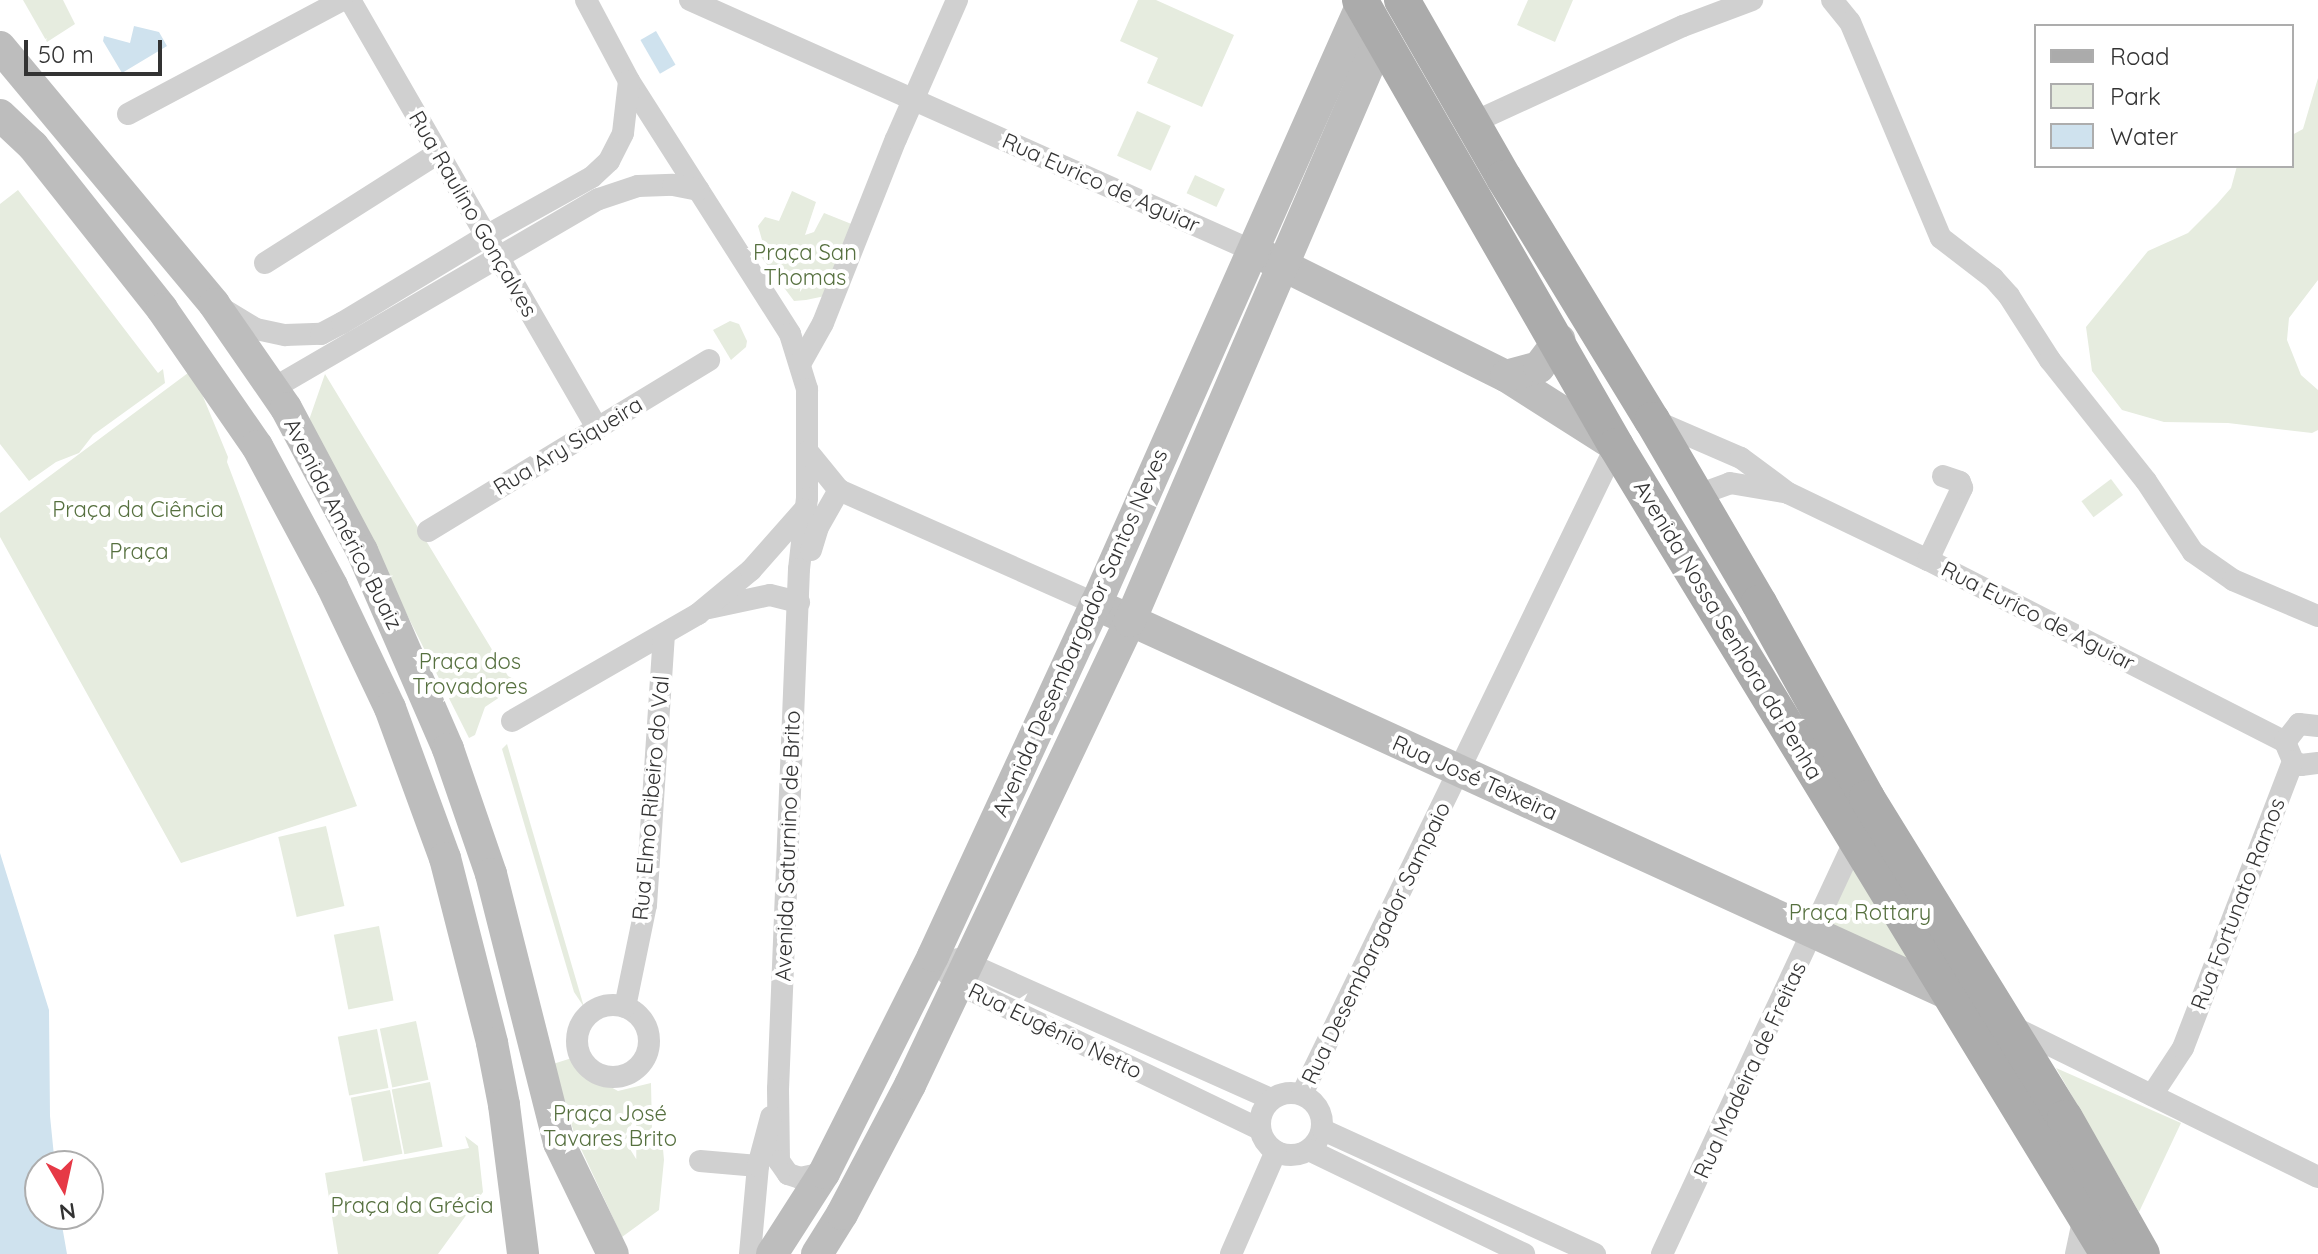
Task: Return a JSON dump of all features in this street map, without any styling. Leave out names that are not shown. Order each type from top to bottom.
[{"type":"main road","name":"Avenida Desembargador Santos Neves","points":[[817,1254],[842,1214],[910,1085],[1130,621],[1381,37],[1401,0]]},
{"type":"main road","name":"Avenida Nossa Senhora da Penha","points":[[1401,0],[1652,420],[1867,798],[2065,1118],[2142,1254]]},
{"type":"main road","name":"Avenida Desembargador Santos Neves","points":[[772,1254],[824,1173],[933,956],[1096,604],[1362,1]]},
{"type":"main road","name":"Avenida Nossa Senhora da Penha","points":[[1362,1],[1559,340],[1616,446],[2108,1254]]},
{"type":"main road","name":"Avenida Américo Buaiz","points":[[0,47],[214,304],[286,408],[362,551],[448,749],[491,874],[559,1143],[614,1251]]},
{"type":"main road","points":[[0,58],[6,74],[0,96]]},
{"type":"main road","name":"Avenida Américo Buaiz","points":[[0,115],[33,146],[162,309],[257,446],[332,586],[390,708],[445,858],[492,1043],[504,1105],[523,1254]]},
{"type":"main road","points":[[0,141],[33,146]]},
{"type":"main road","name":"Rua Eurico de Aguiar","points":[[1251,250],[1506,376],[1616,446]]},
{"type":"main road","points":[[162,309],[239,395],[250,398],[272,389]]},
{"type":"main road","points":[[1506,376],[1539,367],[1559,340]]},
{"type":"main road","points":[[1616,446],[1634,447],[1650,455],[1733,561]]},
{"type":"main road","name":"Rua José Teixeira","points":[[1096,604],[1459,772],[1815,931],[2005,1023]]},
{"type":"main road","points":[[1855,841],[1867,798]]},
{"type":"street","points":[[128,114],[342,0]]},
{"type":"street","name":"Rua Raulino Gonçalves","points":[[350,0],[597,428]]},
{"type":"street","name":"Rua Eurico de Aguiar","points":[[690,0],[1251,250]]},
{"type":"street","points":[[800,364],[823,323],[896,139],[957,0]]},
{"type":"street","points":[[1472,123],[1683,26],[1752,0]]},
{"type":"street","points":[[1832,0],[1850,22],[1931,222],[1941,238],[1993,278],[2009,296],[2050,360],[2146,481],[2193,552],[2233,580],[2318,616]]},
{"type":"street","name":"Avenida Saturnino de Brito","points":[[590,1],[629,81],[790,334],[807,389],[808,452],[778,1089],[779,1161],[788,1174],[800,1178],[824,1173]]},
{"type":"street","points":[[214,304],[256,329],[285,335],[321,334],[592,177],[609,161],[623,133],[629,81]]},
{"type":"street","points":[[265,263],[438,153]]},
{"type":"street","points":[[272,389],[599,199],[638,186],[673,185],[699,190]]},
{"type":"street","name":"Rua Ary Siqueira","points":[[428,531],[709,360]]},
{"type":"street","name":"Rua Eurico de Aguiar","points":[[1652,420],[1741,458],[1788,493],[1928,560],[2289,752]]},
{"type":"street","name":"Rua Desembargador Sampaio","points":[[1302,1094],[1616,446]]},
{"type":"street","name":"Rua José Teixeira","points":[[808,452],[839,490],[1096,604]]},
{"type":"street","points":[[1695,496],[1730,483],[1731,467],[1741,458]]},
{"type":"street","points":[[1928,560],[1962,488],[1960,482],[1943,476]]},
{"type":"street","name":"Rua Eurico de Aguiar","points":[[1730,483],[1788,493]]},
{"type":"street","name":"Avenida Saturnino de Brito","points":[[802,573],[818,527],[839,490]]},
{"type":"street","points":[[512,721],[664,636],[704,609],[751,570],[805,509]]},
{"type":"street","points":[[751,570],[785,565],[802,573]]},
{"type":"street","points":[[704,609],[770,595],[799,602]]},
{"type":"street","name":"Rua Elmo Ribeiro do Val","points":[[625,1007],[646,905],[664,636]]},
{"type":"street","points":[[2317,723],[2299,724],[2289,752],[2301,765],[2318,763]]},
{"type":"street","name":"Rua Fortunato Ramos","points":[[2176,1106],[2183,1048],[2289,752]]},
{"type":"street","name":"Rua Madeira de Freitas","points":[[1662,1254],[1855,841]]},
{"type":"street","name":"Rua Eugênio Netto","points":[[933,956],[1078,1042],[1260,1129]]},
{"type":"street","name":"Rua Eugênio Netto","points":[[962,972],[1092,1018],[1271,1099]]},
{"type":"street","points":[[1078,1042],[1092,1018]]},
{"type":"street","name":"Rua José Teixeira","points":[[2005,1023],[2152,1095]]},
{"type":"street","name":"Rua Fortunato Ramos","points":[[2152,1095],[2183,1048]]},
{"type":"street","name":"Avenida Saturnino de Brito","points":[[750,1254],[758,1166],[778,1089]]},
{"type":"street","points":[[1281,1094],[1302,1094],[1314,1102],[1322,1115],[1323,1130],[1309,1150],[1292,1155],[1276,1151],[1260,1129],[1264,1107],[1281,1094]]},
{"type":"street","points":[[2152,1095],[2318,1177]]},
{"type":"street","points":[[1323,1130],[1595,1254]]},
{"type":"street","points":[[1309,1150],[1524,1254]]},
{"type":"street","points":[[1231,1254],[1276,1151]]},
{"type":"street","points":[[700,1161],[758,1166]]},
{"type":"street","points":[[827,1254],[842,1214]]},
{"type":"street","points":[[2076,1254],[2084,1215]]},
{"type":"green space","points":[[23,0],[63,0],[75,24],[47,42]]},
{"type":"green space","points":[[1138,0],[1156,0],[1234,35],[1202,107],[1147,83],[1158,58],[1120,41]]},
{"type":"green space","points":[[1528,0],[1573,0],[1555,42],[1517,25]]},
{"type":"green space","points":[[2318,78],[2318,280],[2289,318],[2287,340],[2301,375],[2318,390],[2318,430],[2312,433],[2228,423],[2164,422],[2122,410],[2092,371],[2086,327],[2148,251],[2188,233],[2217,204],[2231,188],[2236,168],[2294,168],[2294,134],[2303,129]]},
{"type":"green space","points":[[1137,111],[1171,126],[1151,171],[1117,156]]},
{"type":"green space","points":[[1195,175],[1225,189],[1216,207],[1187,193]]},
{"type":"green space","points":[[18,190],[158,373],[163,369],[165,383],[93,435],[79,453],[56,462],[29,481],[0,444],[0,204]]},
{"type":"green space","name":"Praça San Thomas","points":[[792,191],[816,202],[805,235],[814,232],[824,213],[854,225],[825,296],[794,301],[753,246],[762,240],[758,226],[765,217],[779,221]]},
{"type":"green space","points":[[730,321],[739,324],[747,341],[746,347],[731,360],[713,330]]},
{"type":"green space","name":"Praça","points":[[192,370],[228,457],[227,462],[357,806],[181,863],[0,537],[0,513]]},
{"type":"green space","name":"Praça dos Trovadores","points":[[325,374],[508,676],[521,683],[485,707],[475,735],[469,738],[309,420]]},
{"type":"green space","points":[[2111,479],[2123,495],[2093,517],[2081,501]]},
{"type":"green space","points":[[507,744],[584,1007],[574,992],[502,749]]},
{"type":"green space","points":[[326,826],[344,906],[297,917],[278,837]]},
{"type":"green space","name":"Praça Rottary","points":[[1856,848],[1936,981],[1819,931]]},
{"type":"green space","points":[[379,926],[394,1001],[348,1009],[334,935]]},
{"type":"green space","points":[[416,1021],[428,1080],[392,1087],[380,1029]]},
{"type":"green space","points":[[377,1029],[388,1088],[349,1096],[338,1037]]},
{"type":"green space","name":"Praça José Tavares Brito","points":[[575,1057],[585,1073],[618,1091],[651,1083],[652,1131],[647,1132],[647,1147],[663,1149],[664,1160],[659,1210],[622,1237],[575,1136],[553,1064]]},
{"type":"green space","points":[[2056,1068],[2181,1123],[2139,1212]]},
{"type":"green space","points":[[430,1082],[443,1147],[404,1154],[392,1089]]},
{"type":"green space","points":[[390,1090],[402,1154],[363,1161],[351,1098]]},
{"type":"green space","name":"Praça da Grécia","points":[[465,1136],[478,1146],[483,1192],[438,1254],[338,1254],[325,1173],[469,1148]]},
{"type":"water","points":[[134,26],[159,32],[167,46],[122,73],[103,41],[104,36],[130,43]]},
{"type":"water","points":[[656,31],[676,65],[660,74],[640,40]]},
{"type":"water","points":[[0,853],[49,1010],[53,1150],[24,1150],[24,1230],[63,1230],[67,1254],[0,1254]]},
{"type":"park label","name":"Praça da Ciência","points":[[138,510]]}]
